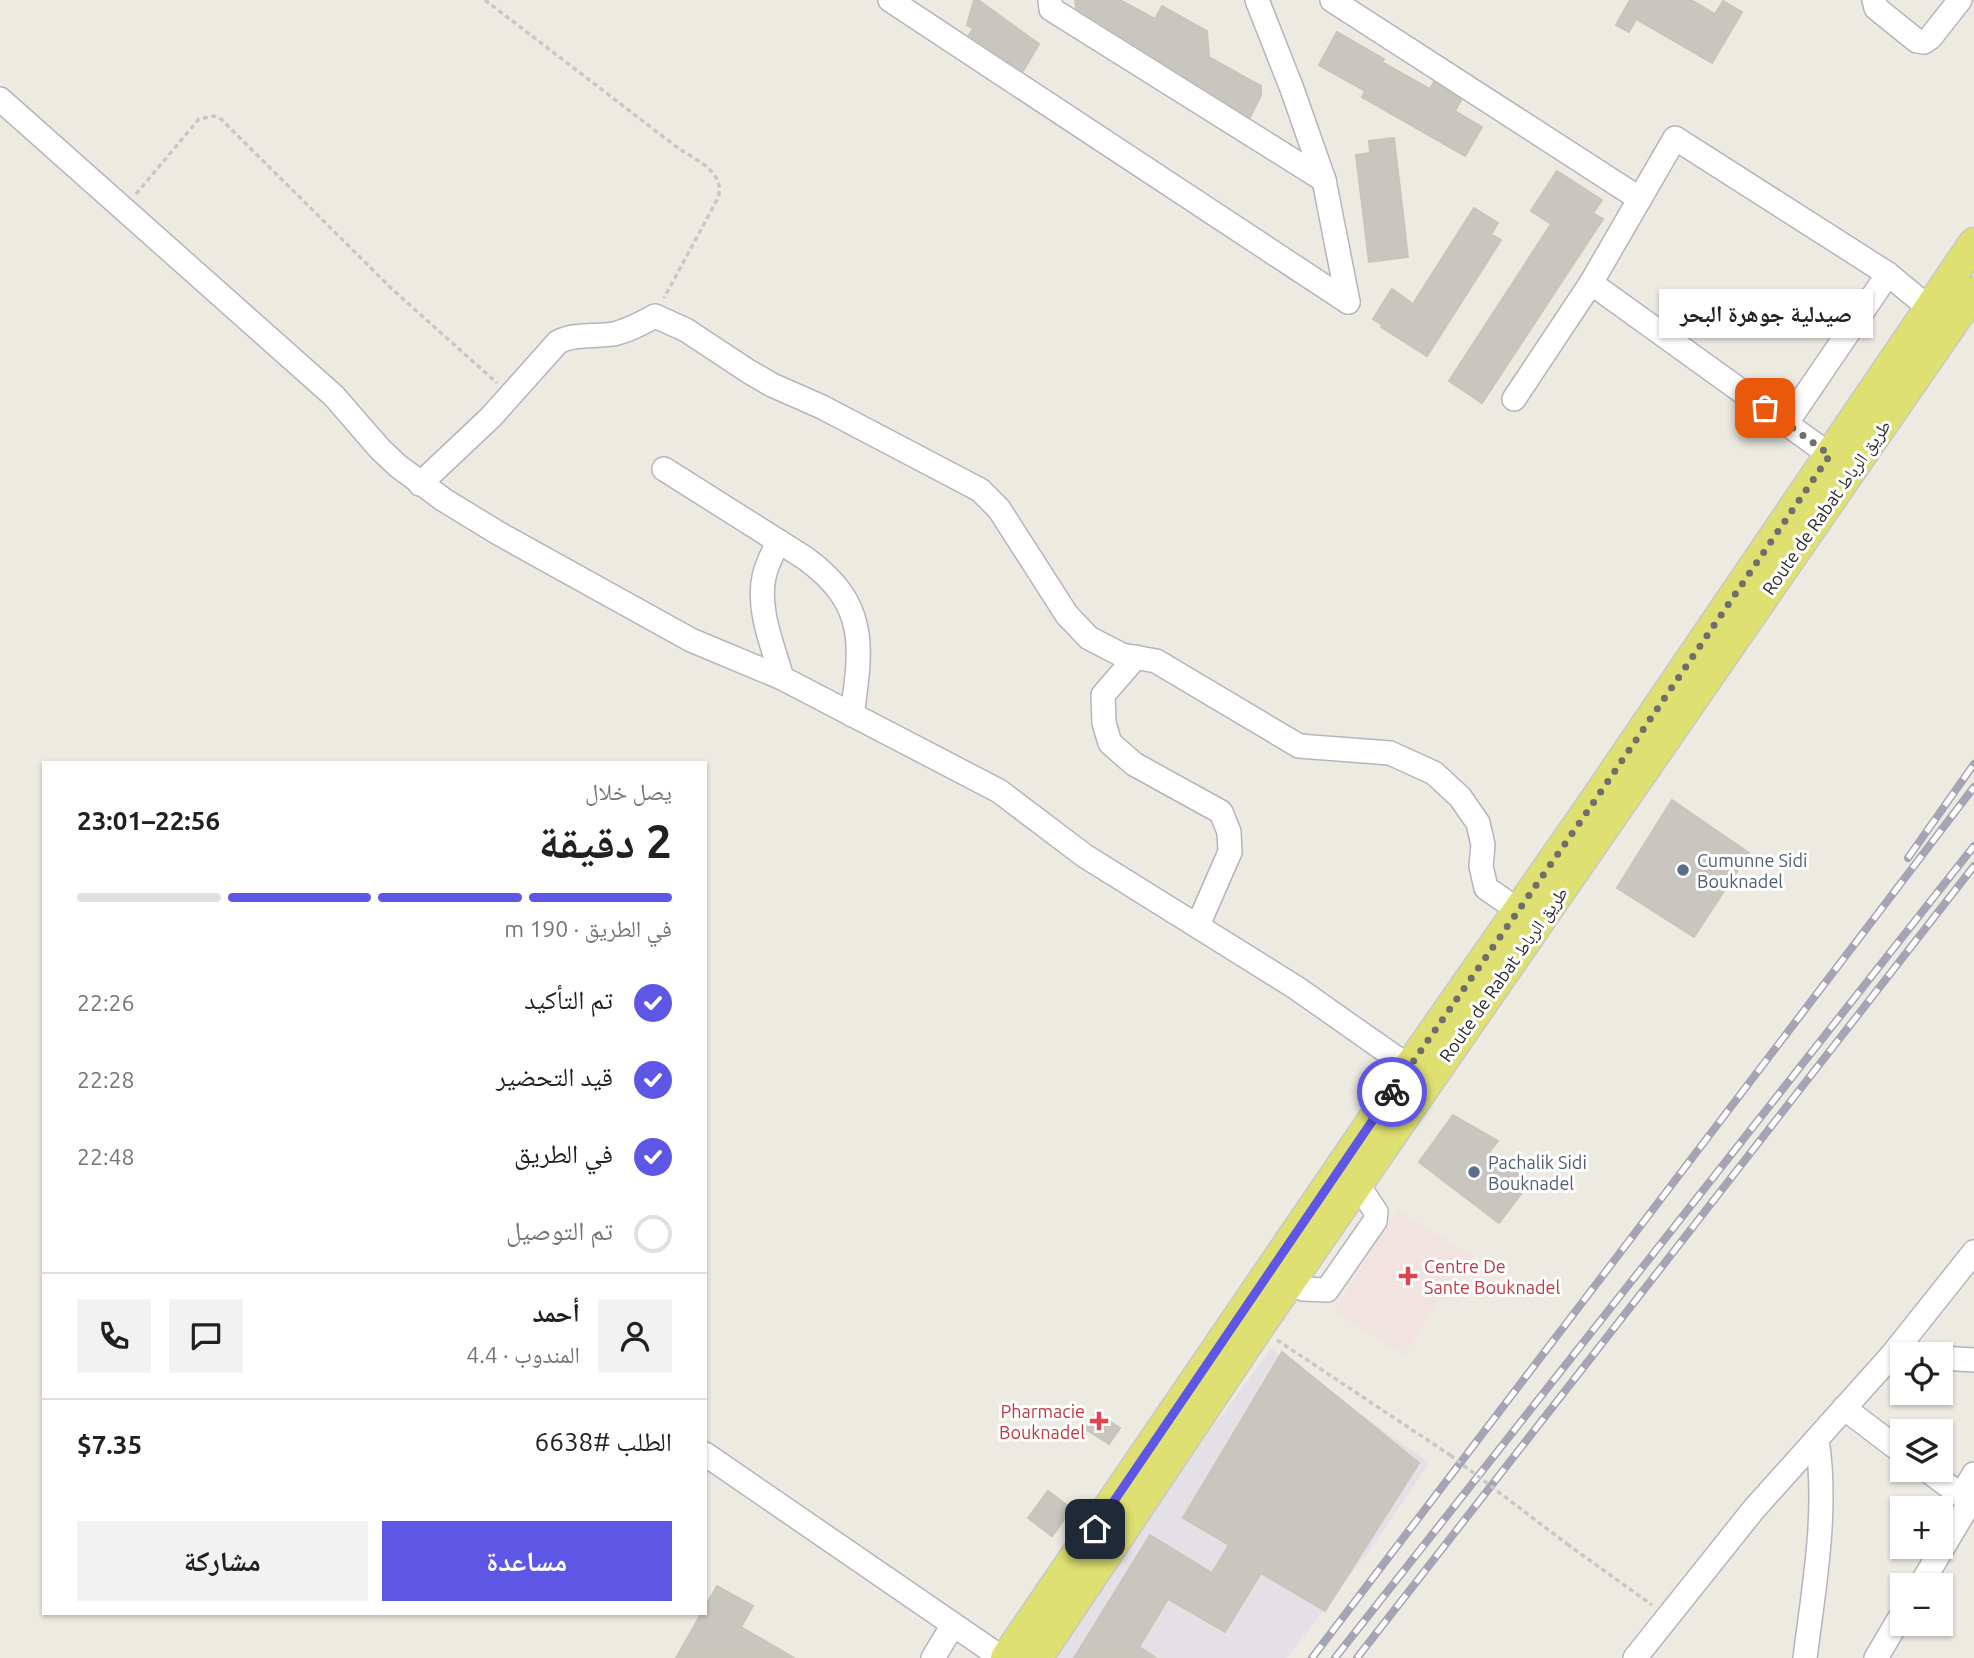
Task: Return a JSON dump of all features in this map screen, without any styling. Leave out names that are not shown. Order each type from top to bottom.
[{"type":"main road","name":"Route de Rabat طريق الرباط","points":[[1004,1658],[1134,1493],[1258,1328],[1280,1277],[1358,1185],[1502,953],[1940,317],[1974,243]]},
{"type":"main road","name":"Route de Rabat طريق الرباط","points":[[1037,1658],[1134,1493],[1280,1277],[1409,1066],[1502,953],[1518,910],[1830,455],[1940,317],[1974,292]]},
{"type":"street","points":[[890,0],[918,8],[1348,302],[1324,180],[1257,0]]},
{"type":"street","points":[[1050,0],[1051,9],[1324,180]]},
{"type":"street","points":[[1332,0],[1640,199]]},
{"type":"street","points":[[1874,0],[1876,8],[1917,41],[1924,42],[1960,0]]},
{"type":"street","points":[[0,99],[334,396],[380,449],[420,484],[498,533],[691,639],[782,678],[999,791],[1085,856],[1296,987],[1409,1066]]},
{"type":"street","points":[[1514,399],[1591,283],[1675,138],[1888,274],[1940,317]]},
{"type":"street","points":[[1786,424],[1888,274]]},
{"type":"street","points":[[1591,283],[1830,455]]},
{"type":"street","points":[[420,484],[511,396],[558,342],[573,336],[628,330],[655,316],[686,330],[772,385],[822,407],[980,490],[999,509],[1067,615],[1089,638],[1122,655],[1156,661],[1299,746],[1391,753],[1434,773],[1460,797],[1478,822],[1483,845],[1481,866],[1486,888],[1518,910]]},
{"type":"street","points":[[664,469],[826,573],[841,591],[852,613],[860,657],[852,715]]},
{"type":"street","points":[[778,541],[764,576],[763,598],[764,617],[782,678]]},
{"type":"street","points":[[1136,657],[1103,695],[1104,723],[1110,743],[1134,764],[1221,813],[1229,832],[1230,852],[1198,925]]},
{"type":"street","points":[[1907,1342],[1974,1252]]},
{"type":"street","points":[[1953,1359],[1974,1360]]},
{"type":"street","points":[[1635,1658],[1754,1509],[1844,1408],[1890,1362]]},
{"type":"street","points":[[1844,1408],[1890,1443]]},
{"type":"street","points":[[1805,1658],[1822,1496],[1821,1463],[1816,1439]]},
{"type":"street","points":[[707,1455],[953,1626],[1004,1658]]},
{"type":"street","points":[[1927,1573],[1968,1500],[1974,1474]]},
{"type":"street","points":[[1943,1482],[1968,1500]]},
{"type":"street","points":[[933,1658],[953,1626]]},
{"type":"street","points":[[1876,1658],[1890,1634]]},
{"type":"path","points":[[485,0],[708,168],[720,181],[718,198],[655,316]]},
{"type":"path","points":[[124,209],[199,119],[214,116],[221,119],[392,289],[511,396]]},
{"type":"path","points":[[1258,1328],[1450,1455],[1668,1616]]},
{"type":"shaded area","name":"Centre De Sante Bouknadel","points":[[1397,1210],[1473,1256],[1446,1300],[1440,1297],[1404,1355],[1334,1312]]},
{"type":"shaded area","points":[[1271,1349],[1429,1463],[1374,1544],[1287,1658],[1055,1658],[1167,1489]]},
{"type":"building","points":[[974,0],[978,0],[1039,44],[1023,71],[969,35],[973,29],[967,25]]},
{"type":"building","points":[[1075,0],[1120,0],[1155,19],[1162,6],[1207,31],[1209,57],[1261,86],[1261,95],[1250,117],[1076,8]]},
{"type":"building","points":[[1630,0],[1691,0],[1715,14],[1723,1],[1742,12],[1712,63],[1636,19],[1629,32],[1616,25]]},
{"type":"building","points":[[1337,32],[1430,89],[1434,82],[1461,100],[1455,111],[1482,127],[1465,156],[1362,97],[1365,91],[1319,65]]},
{"type":"building","points":[[1394,138],[1408,257],[1369,262],[1356,155],[1370,153],[1369,141]]},
{"type":"building","points":[[1557,171],[1602,200],[1593,213],[1603,219],[1482,403],[1449,381],[1551,224],[1531,211]]},
{"type":"building","points":[[1474,208],[1498,223],[1491,234],[1501,240],[1427,356],[1373,319],[1392,289],[1413,304]]},
{"type":"building","name":"Cumunne Sidi Bouknadel","points":[[1672,800],[1749,853],[1694,937],[1617,888]]},
{"type":"building","name":"Pachalik Sidi Bouknadel","points":[[1453,1115],[1498,1141],[1488,1154],[1530,1182],[1499,1223],[1419,1162]]},
{"type":"building","points":[[1282,1352],[1419,1463],[1325,1611],[1261,1573],[1225,1632],[1168,1599],[1139,1647],[1156,1658],[1074,1658],[1150,1535],[1212,1573],[1229,1545],[1183,1518]]},
{"type":"building","name":"Pharmacie Bouknadel","points":[[1096,1413],[1120,1428],[1109,1444],[1085,1429]]},
{"type":"building","points":[[1048,1491],[1072,1509],[1052,1536],[1028,1518]]},
{"type":"building","points":[[717,1586],[753,1606],[741,1627],[794,1658],[676,1658],[700,1615],[707,1615],[707,1604]]},
{"type":"railway","points":[[1908,858],[1974,764]]},
{"type":"railway","points":[[1312,1658],[1974,787]]},
{"type":"railway","points":[[1335,1658],[1974,846]]},
{"type":"railway","points":[[1357,1658],[1974,866]]},
{"type":"way so far","points":[[1392,1092],[1830,455],[1765,408]]},
{"type":"place","name":"صيدلية جوهرة البحر","points":[[1765,408]]},
{"type":"place","name":"Cumunne Sidi Bouknadel","points":[[1683,870]]},
{"type":"place","name":"Pachalik Sidi Bouknadel","points":[[1474,1172]]},
{"type":"place","name":"Centre De Sante Bouknadel","points":[[1408,1276]]},
{"type":"place","name":"Pharmacie Bouknadel","points":[[1099,1421]]},
{"type":"route","points":[[1095,1529],[1392,1092]]}]
